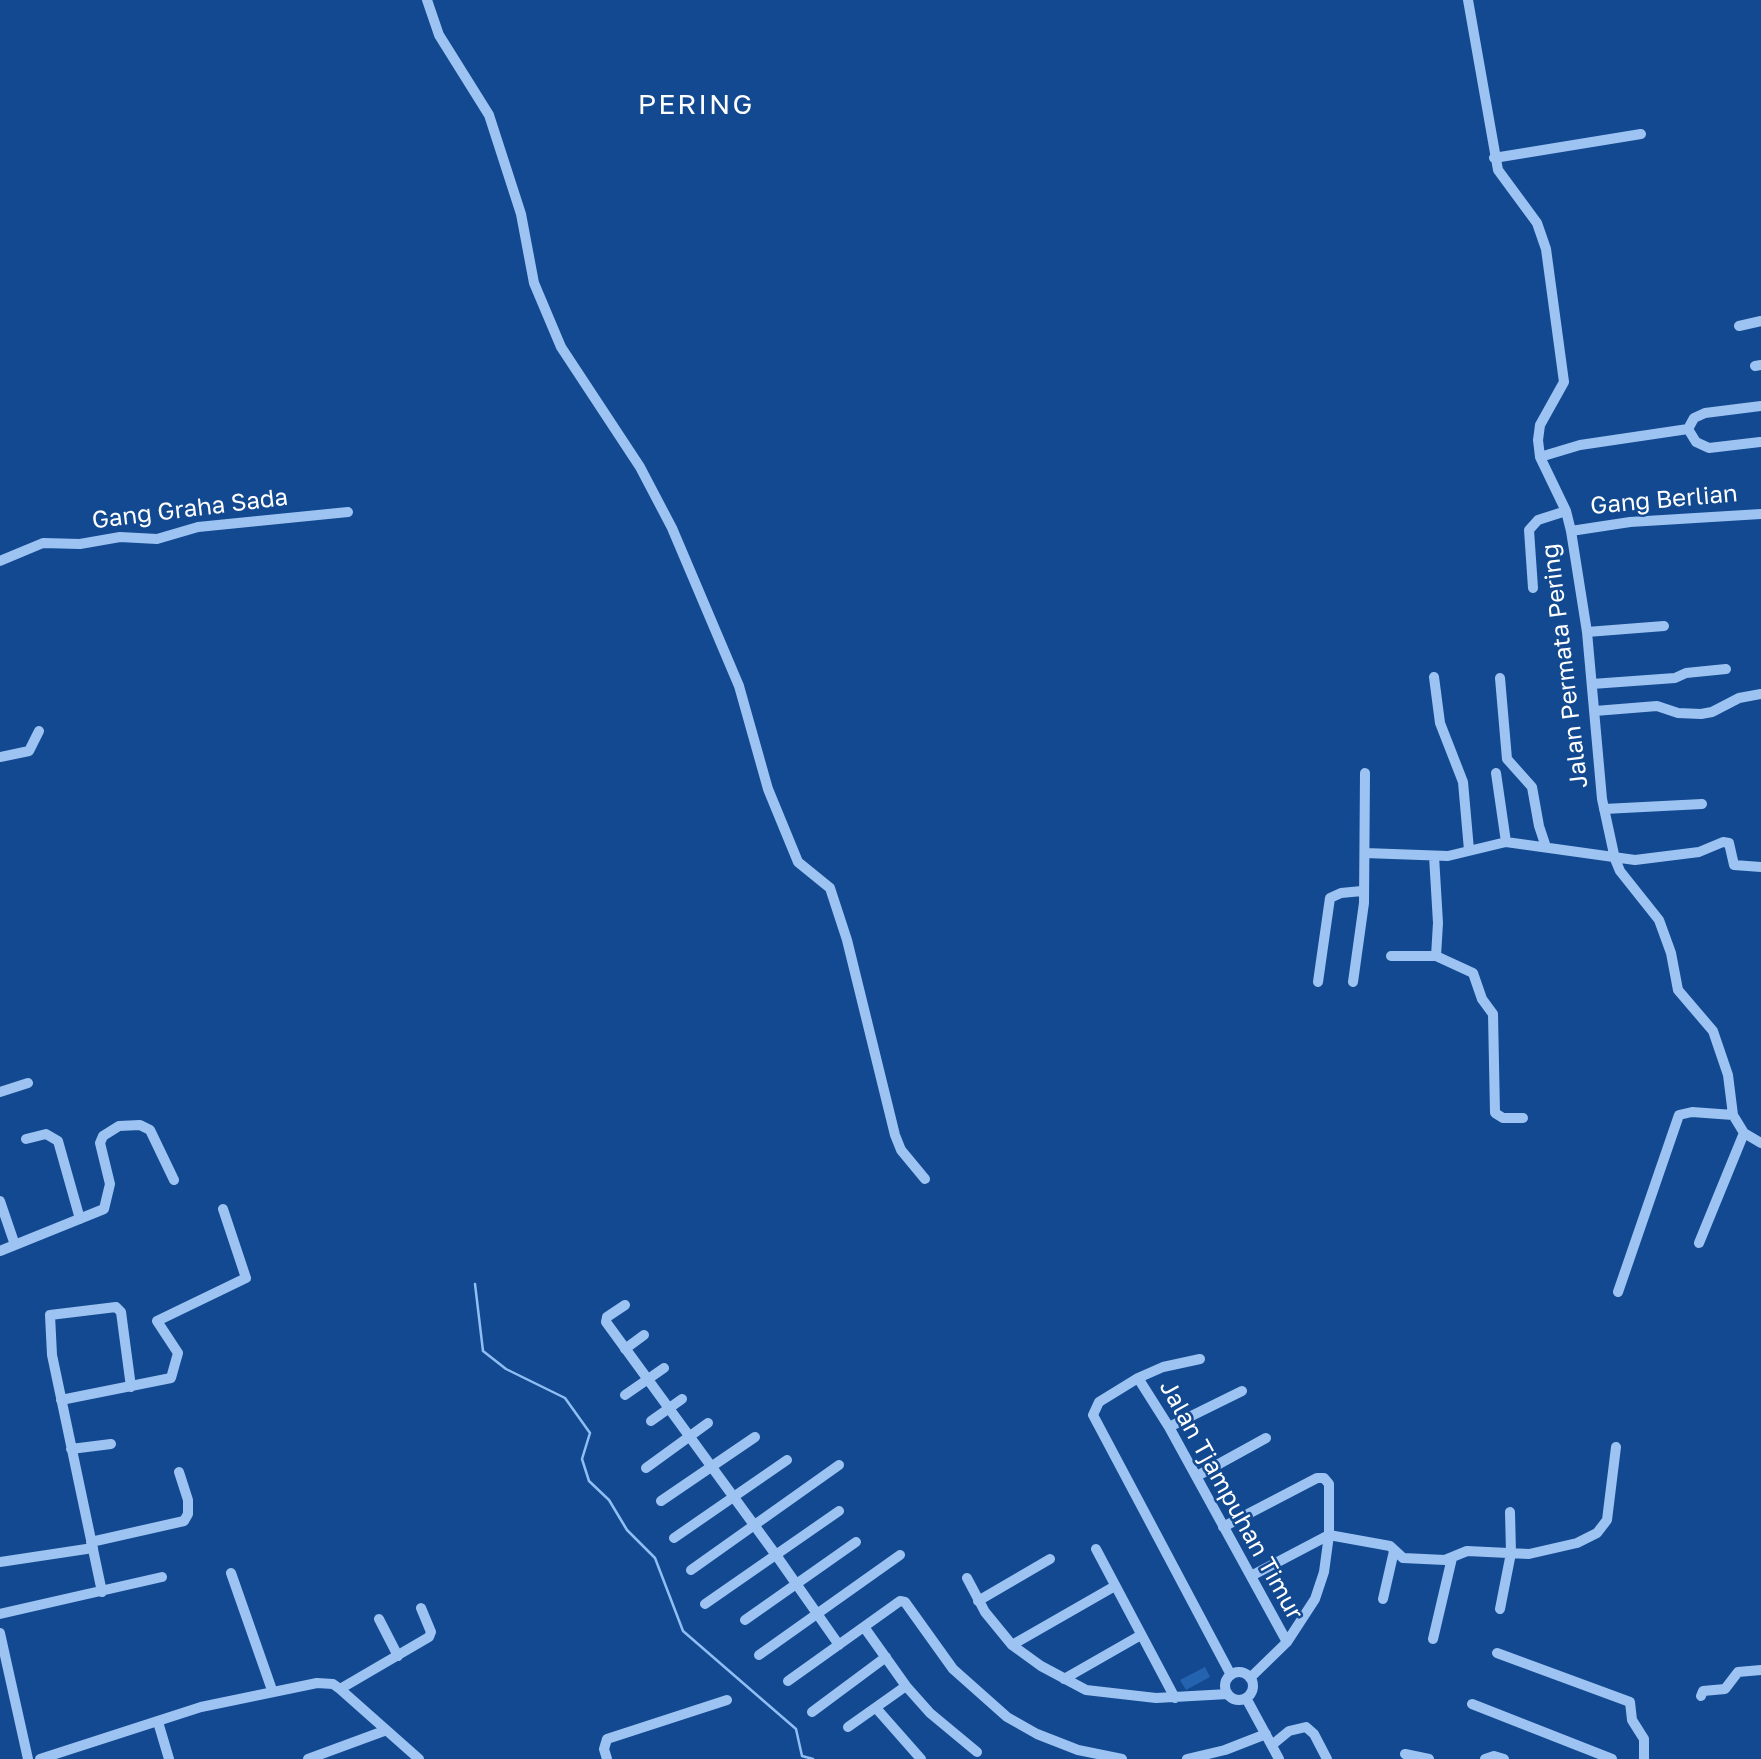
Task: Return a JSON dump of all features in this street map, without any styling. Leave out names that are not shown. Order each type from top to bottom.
[{"type":"street","points":[[427,0],[439,35],[489,115],[521,215],[534,283],[561,347],[640,467],[672,528],[739,686],[768,789],[798,862],[830,888],[847,940],[895,1135],[901,1150],[925,1179]]},
{"type":"street","name":"Jalan Permata Pering","points":[[1468,0],[1494,158],[1502,180],[1537,223],[1546,249],[1564,382],[1540,425],[1540,457],[1566,511],[1571,531],[1587,632],[1604,809],[1615,859],[1620,871],[1658,920],[1671,953],[1678,990],[1713,1031],[1728,1075],[1732,1115],[1744,1133],[1761,1143]]},
{"type":"street","points":[[1494,158],[1641,134]]},
{"type":"street","points":[[1740,326],[1761,321]]},
{"type":"street","points":[[1688,429],[1694,418],[1705,413],[1761,406]]},
{"type":"street","points":[[1540,457],[1580,445],[1688,429]]},
{"type":"street","points":[[1688,429],[1696,442],[1709,448],[1760,442]]},
{"type":"street","points":[[1533,588],[1529,530],[1538,520],[1566,511]]},
{"type":"street","name":"Gang Graha Sada","points":[[0,561],[43,543],[80,544],[120,537],[157,539],[198,527],[348,512]]},
{"type":"street","name":"Gang Berlian","points":[[1571,531],[1630,522],[1761,514]]},
{"type":"street","points":[[1587,632],[1664,626]]},
{"type":"street","points":[[1592,684],[1675,678],[1686,673],[1726,669]]},
{"type":"street","points":[[1434,677],[1440,723],[1463,782],[1469,850]]},
{"type":"street","points":[[1500,678],[1507,760],[1532,787],[1539,827],[1546,847]]},
{"type":"street","points":[[1595,711],[1657,706],[1678,713],[1712,712],[1739,698],[1761,694]]},
{"type":"street","points":[[0,757],[29,751],[39,731]]},
{"type":"street","points":[[1353,982],[1361,933],[1365,773]]},
{"type":"street","points":[[1496,773],[1506,842]]},
{"type":"street","points":[[1604,809],[1702,804]]},
{"type":"street","points":[[1365,853],[1434,856],[1506,842],[1615,859],[1688,855],[1723,842],[1729,843],[1734,865],[1761,867]]},
{"type":"street","points":[[1434,856],[1438,923],[1436,956]]},
{"type":"street","points":[[1318,982],[1330,898],[1341,893],[1362,891]]},
{"type":"street","points":[[1391,956],[1436,956],[1466,968],[1476,978],[1482,999],[1493,1014],[1495,1114],[1503,1118],[1523,1118]]},
{"type":"street","points":[[0,1092],[28,1083]]},
{"type":"street","points":[[1618,1292],[1679,1115],[1692,1112],[1732,1115]]},
{"type":"street","points":[[0,1251],[106,1206],[110,1184],[100,1143],[103,1136],[119,1126],[140,1125],[150,1130],[174,1180]]},
{"type":"street","points":[[1699,1243],[1744,1133]]},
{"type":"street","points":[[26,1139],[46,1134],[58,1141],[80,1219]]},
{"type":"street","points":[[0,1201],[15,1245]]},
{"type":"street","points":[[61,1399],[169,1380],[173,1375],[178,1353],[159,1327],[159,1319],[245,1278],[223,1209]]},
{"type":"street","points":[[625,1305],[606,1320],[688,1438],[755,1525],[839,1645]]},
{"type":"street","points":[[102,1592],[61,1399],[48,1325],[52,1313],[116,1307],[121,1312],[131,1387]]},
{"type":"street","points":[[625,1349],[643,1335]]},
{"type":"street","points":[[1200,1359],[1163,1367],[1138,1378],[1093,1409],[1094,1420],[1231,1675]]},
{"type":"street","points":[[625,1395],[664,1368]]},
{"type":"street","name":"Jalan Tjampuhan Timur","points":[[1138,1378],[1170,1427],[1287,1642]]},
{"type":"street","points":[[1170,1427],[1242,1391]]},
{"type":"street","points":[[650,1421],[682,1399]]},
{"type":"street","points":[[646,1468],[708,1423]]},
{"type":"street","points":[[662,1501],[755,1437]]},
{"type":"street","points":[[1197,1476],[1266,1437]]},
{"type":"street","points":[[71,1448],[111,1444]]},
{"type":"street","points":[[1251,1576],[1329,1535],[1380,1544],[1403,1558],[1452,1558],[1467,1551],[1511,1553],[1551,1550],[1597,1533],[1607,1520],[1616,1447]]},
{"type":"street","points":[[674,1538],[787,1460]]},
{"type":"street","points":[[691,1570],[839,1465]]},
{"type":"street","points":[[0,1562],[92,1545],[184,1521],[189,1508],[179,1472]]},
{"type":"street","points":[[1223,1527],[1317,1478],[1324,1478],[1329,1484],[1329,1535],[1324,1572],[1315,1599],[1287,1642],[1250,1678]]},
{"type":"street","points":[[705,1604],[839,1511]]},
{"type":"street","points":[[1500,1609],[1511,1553],[1510,1512]]},
{"type":"street","points":[[746,1620],[856,1542]]},
{"type":"street","points":[[1096,1549],[1175,1698]]},
{"type":"street","points":[[1384,1599],[1394,1551]]},
{"type":"street","points":[[759,1655],[900,1555]]},
{"type":"street","points":[[1433,1639],[1452,1558]]},
{"type":"street","points":[[978,1601],[1050,1559]]},
{"type":"street","points":[[232,1573],[272,1690]]},
{"type":"street","points":[[0,1614],[162,1577]]},
{"type":"street","points":[[967,1578],[978,1601],[1012,1645],[1063,1679],[1086,1690],[1119,1696],[1175,1698],[1228,1694],[1236,1700],[1246,1698],[1253,1686],[1250,1678],[1241,1673],[1231,1675],[1226,1684],[1228,1694]]},
{"type":"street","points":[[1012,1645],[1115,1586]]},
{"type":"street","points":[[788,1681],[900,1601],[905,1602],[953,1669],[1007,1717],[1037,1734],[1079,1750],[1122,1759]]},
{"type":"street","points":[[340,1689],[430,1636],[421,1608]]},
{"type":"street","points":[[379,1619],[398,1656]]},
{"type":"street","points":[[864,1627],[906,1686],[930,1713],[977,1752]]},
{"type":"street","points":[[0,1633],[29,1759]]},
{"type":"street","points":[[1063,1679],[1141,1635]]},
{"type":"street","points":[[1497,1653],[1630,1702],[1632,1720],[1644,1739],[1644,1759]]},
{"type":"street","points":[[812,1712],[886,1657]]},
{"type":"street","points":[[1701,1696],[1703,1691],[1725,1689],[1738,1672],[1761,1670]]},
{"type":"street","points":[[40,1759],[73,1754],[201,1706],[317,1683],[340,1689],[380,1732],[419,1759]]},
{"type":"street","points":[[848,1727],[906,1686]]},
{"type":"street","points":[[1246,1698],[1279,1759]]},
{"type":"street","points":[[607,1759],[604,1749],[607,1739],[727,1700]]},
{"type":"street","points":[[1472,1704],[1612,1759]]},
{"type":"street","points":[[876,1708],[921,1759]]},
{"type":"street","points":[[158,1722],[169,1759]]},
{"type":"street","points":[[1272,1745],[1289,1731],[1306,1727],[1314,1734],[1327,1759]]},
{"type":"street","points":[[308,1759],[380,1732]]},
{"type":"street","points":[[1187,1759],[1227,1755],[1266,1734]]},
{"type":"street","points":[[1405,1754],[1429,1759]]},
{"type":"street","points":[[1488,1758],[1504,1759]]},
{"type":"shaded area","points":[[1205,1667],[1210,1677],[1186,1690],[1180,1680]]},
{"type":"waterway","points":[[475,1284],[483,1351],[506,1369],[565,1398],[590,1433],[582,1459],[589,1481],[609,1500],[627,1530],[655,1558],[683,1631],[796,1729],[802,1756],[813,1759]]},
{"type":"district","name":"PERING","points":[[696,105]]}]
